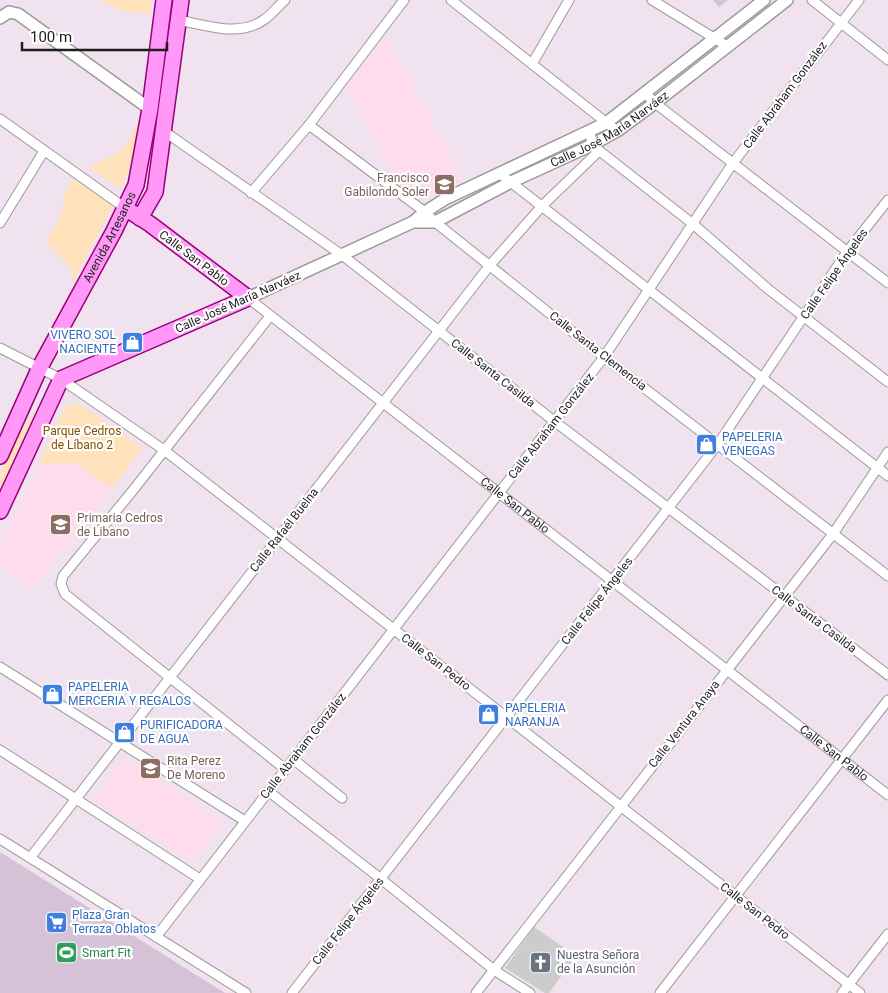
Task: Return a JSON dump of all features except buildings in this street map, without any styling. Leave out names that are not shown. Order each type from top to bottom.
[{"type":"main road","name":"Avenida Artesanos","points":[[0,456],[40,367],[125,208],[138,177],[150,109],[164,0]]},
{"type":"main road","points":[[140,218],[155,192],[165,132],[181,0]]},
{"type":"main road","name":"Calle San Pablo","points":[[125,208],[248,298]]},
{"type":"main road","name":"Calle José María Narváez","points":[[61,379],[248,298]]},
{"type":"main road","points":[[0,511],[61,379]]},
{"type":"street","points":[[178,20],[241,30],[265,19],[285,0]]},
{"type":"street","points":[[251,193],[309,125],[404,0]]},
{"type":"street","points":[[450,0],[617,131]]},
{"type":"street","points":[[532,64],[569,0]]},
{"type":"street","points":[[652,0],[727,46]]},
{"type":"street","name":"Calle José María Narváez","points":[[248,298],[413,222],[445,199],[606,123],[764,0]]},
{"type":"street","name":"Calle José María Narváez","points":[[413,222],[435,222],[511,182],[596,148],[786,0]]},
{"type":"street","points":[[812,0],[888,60]]},
{"type":"street","name":"Calle Abraham González","points":[[156,937],[604,357],[733,163],[859,0]]},
{"type":"street","points":[[4,15],[18,14],[150,109]]},
{"type":"street","points":[[645,93],[655,103],[888,283]]},
{"type":"street","points":[[0,119],[125,208]]},
{"type":"street","name":"Calle Santa Clemencia","points":[[309,125],[425,212],[604,357],[888,576]]},
{"type":"street","name":"Calle Santa Casilda","points":[[165,132],[342,255],[554,421],[888,675]]},
{"type":"street","points":[[590,132],[596,148],[693,224],[768,289],[888,382]]},
{"type":"street","name":"Calle Rafaél Buelna","points":[[30,858],[490,265],[596,148]]},
{"type":"street","points":[[0,223],[44,151]]},
{"type":"street","points":[[499,173],[888,476]]},
{"type":"street","name":"Calle Felipe Ángeles","points":[[292,993],[718,444],[847,252],[888,200]]},
{"type":"street","name":"Calle San Pablo","points":[[248,298],[888,795]]},
{"type":"street","points":[[270,316],[63,576],[61,584],[65,594],[285,769]]},
{"type":"street","name":"Calle San Pedro","points":[[0,348],[61,379],[164,450],[860,993]]},
{"type":"street","name":"Calle Ventura Anaya","points":[[476,993],[833,534],[888,452]]},
{"type":"street","points":[[0,667],[245,821]]},
{"type":"street","points":[[660,993],[888,700]]},
{"type":"street","points":[[0,750],[200,879]]},
{"type":"street","points":[[293,759],[342,798]]},
{"type":"street","points":[[268,791],[494,970],[530,993]]},
{"type":"street","points":[[0,840],[246,993]]},
{"type":"street","points":[[842,993],[888,934]]},
{"type":"shaded area","points":[[386,37],[463,178],[419,202],[402,188],[346,86]]},
{"type":"shaded area","points":[[74,463],[112,488],[30,590],[0,567],[0,543],[39,464]]},
{"type":"shaded area","points":[[124,758],[223,821],[192,861],[93,799]]},
{"type":"shaded area","name":"Nuestra Señora de la Asunción","points":[[534,927],[576,956],[549,993],[545,993],[505,968]]},
{"type":"green space","points":[[99,0],[152,0],[150,14],[123,11]]},
{"type":"green space","points":[[139,119],[143,120],[138,147],[121,189],[89,168],[124,148]]},
{"type":"green space","points":[[72,178],[113,205],[73,283],[71,268],[46,242],[59,219]]},
{"type":"green space","points":[[49,395],[0,502],[1,471],[10,450],[21,431]]},
{"type":"green space","name":"Parque Cedros de Líbano 2","points":[[78,403],[143,448],[112,488],[74,463],[39,464],[65,407]]},
{"type":"place","name":"Francisco Gabilondo Soler","points":[[445,185]]},
{"type":"place","name":"VIVERO SOL NACIENTE","points":[[132,342]]},
{"type":"place","name":"PAPELERIA VENEGAS","points":[[706,444]]},
{"type":"place","name":"Primaria Cedros de Libano","points":[[61,525]]},
{"type":"place","name":"PAPELERIA MERCERIA Y REGALOS","points":[[52,694]]},
{"type":"place","name":"PAPELERIA NARANJA","points":[[489,715]]},
{"type":"place","name":"PURIFICADORA DE AGUA","points":[[124,732]]},
{"type":"place","name":"Rita Perez De Moreno","points":[[151,768]]},
{"type":"place","name":"Plaza Gran Terraza Oblatos","points":[[56,922]]},
{"type":"place","name":"Smart Fit","points":[[66,953]]},
{"type":"place","name":"Nuestra Señora de la Asunción","points":[[541,962]]}]
